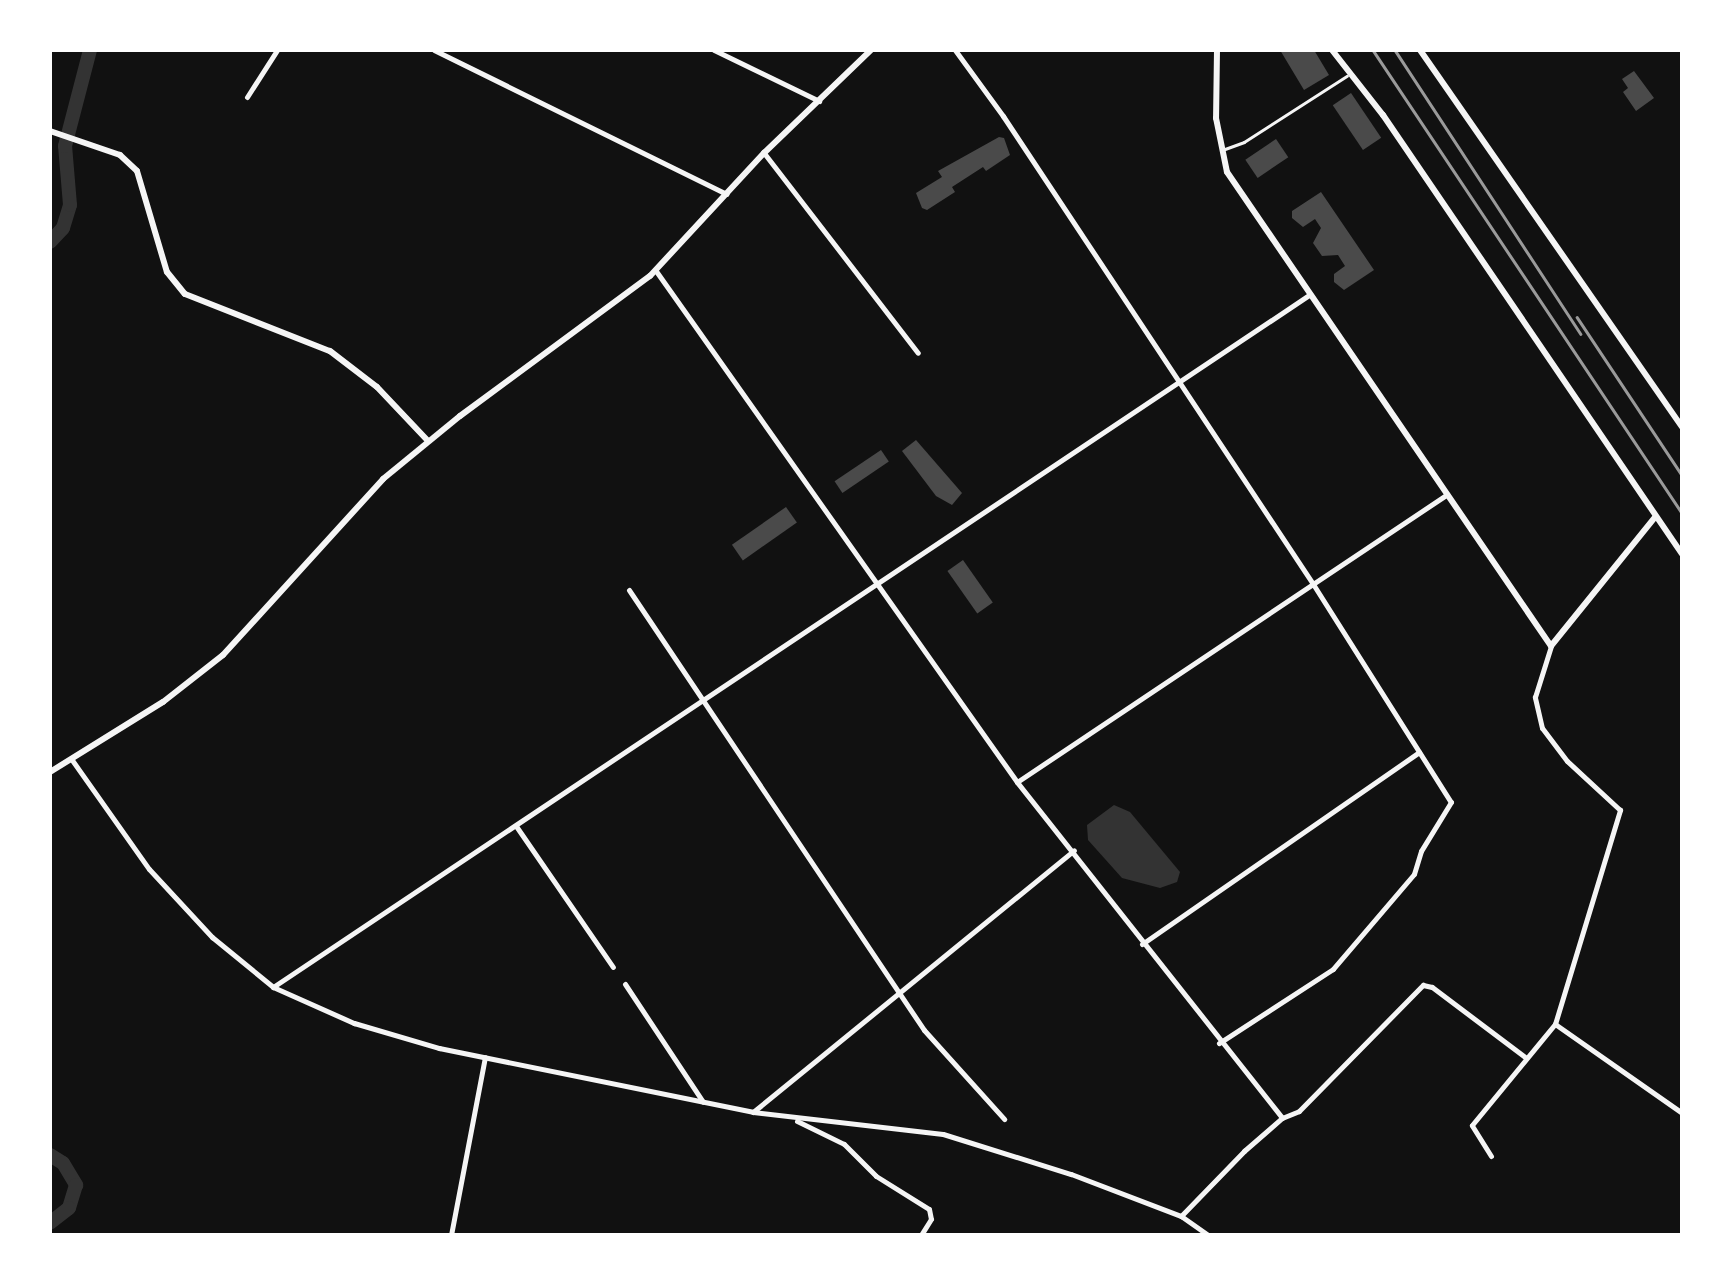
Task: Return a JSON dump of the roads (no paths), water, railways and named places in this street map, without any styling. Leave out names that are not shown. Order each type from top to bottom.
[{"type":"street","points":[[247,98],[277,50]]},
{"type":"street","points":[[434,50],[727,194]]},
{"type":"street","points":[[714,50],[819,100]]},
{"type":"street","points":[[50,772],[194,681],[223,655],[350,512],[428,441],[656,271],[764,153],[870,50]]},
{"type":"street","points":[[954,50],[1003,116],[1313,584],[1451,802],[1421,850],[1414,874],[1333,969],[1219,1043]]},
{"type":"street","points":[[1217,50],[1216,118],[1227,172],[1550,646]]},
{"type":"street","points":[[1332,50],[1383,115],[1682,554]]},
{"type":"street","points":[[1420,50],[1682,426]]},
{"type":"street","points":[[54,132],[120,155],[137,171],[167,272],[185,294],[330,351],[377,387],[428,441]]},
{"type":"street","points":[[764,153],[918,353]]},
{"type":"street","points":[[656,271],[1017,782],[1074,850],[1219,1043],[1282,1118]]},
{"type":"street","points":[[273,987],[1309,294]]},
{"type":"street","points":[[1017,782],[1446,495]]},
{"type":"street","points":[[1491,1156],[1472,1125],[1555,1024],[1620,810],[1567,761],[1542,728],[1535,697],[1550,646],[1656,517]]},
{"type":"street","points":[[629,590],[924,1030],[1004,1119]]},
{"type":"street","points":[[1142,944],[1418,752]]},
{"type":"street","points":[[72,760],[149,869],[212,937],[273,987],[354,1023],[485,1057],[753,1112],[943,1134],[1071,1174],[1181,1216],[1208,1235]]},
{"type":"street","points":[[516,826],[614,968]]},
{"type":"street","points":[[753,1112],[1074,850]]},
{"type":"street","points":[[624,984],[704,1102]]},
{"type":"street","points":[[1181,1216],[1244,1151],[1282,1118],[1298,1111],[1423,985],[1432,986],[1525,1057]]},
{"type":"street","points":[[1555,1024],[1682,1113]]},
{"type":"street","points":[[451,1235],[485,1057]]},
{"type":"street","points":[[790,1118],[844,1144],[876,1176],[929,1209],[930,1219],[921,1235]]},
{"type":"lane","points":[[1221,150],[1244,142],[1348,75]]},
{"type":"waterway","points":[[50,242],[63,228],[70,205],[65,146],[90,50]]},
{"type":"waterway","points":[[50,1155],[63,1163],[76,1185],[69,1208],[50,1223]]},
{"type":"railway","points":[[1373,50],[1682,513]]},
{"type":"railway","points":[[1395,50],[1581,334]]},
{"type":"railway","points":[[1577,317],[1682,475]]}]
